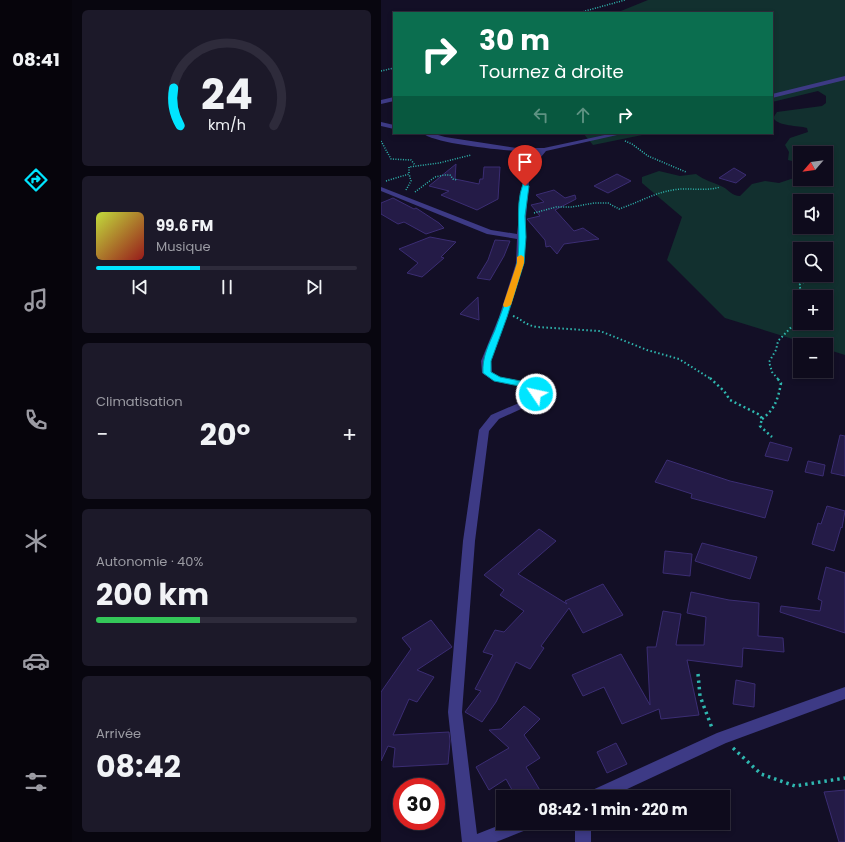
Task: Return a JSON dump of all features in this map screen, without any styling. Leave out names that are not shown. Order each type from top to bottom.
[{"type":"street","points":[[773,96],[845,78]]},
{"type":"street","points":[[381,102],[393,99]]},
{"type":"street","points":[[381,124],[393,127]]},
{"type":"street","points":[[428,134],[444,139],[517,150],[544,150],[619,134]]},
{"type":"street","points":[[470,842],[455,712],[469,541],[484,430],[495,417],[529,402],[536,394],[533,386],[497,379],[487,373],[487,361],[520,263],[522,216],[527,170],[535,158],[544,150]]},
{"type":"street","points":[[383,185],[406,198],[471,225],[490,232],[522,237]]},
{"type":"street","points":[[608,790],[722,738],[845,693]]},
{"type":"street","points":[[475,842],[507,830]]},
{"type":"street","points":[[583,830],[583,842]]},
{"type":"path","points":[[582,12],[625,0]]},
{"type":"path","points":[[381,71],[393,68]]},
{"type":"path","points":[[608,137],[632,144],[648,156],[687,172]]},
{"type":"path","points":[[381,141],[391,159],[411,160],[415,165]]},
{"type":"path","points":[[406,198],[406,188],[411,181],[409,167],[439,163],[475,154]]},
{"type":"path","points":[[383,185],[409,174]]},
{"type":"path","points":[[406,198],[430,180],[440,175],[450,175],[453,179],[457,180]]},
{"type":"path","points":[[522,216],[556,208],[572,208],[594,203],[608,203],[619,209],[670,190],[681,189],[711,191],[721,188]]},
{"type":"path","points":[[801,290],[799,285],[805,282]]},
{"type":"path","points":[[503,317],[513,315],[527,325],[537,327],[600,331],[619,340],[647,350],[679,359],[710,378],[724,391],[730,400],[760,414],[762,419],[761,426],[772,437]]},
{"type":"path","points":[[762,419],[773,411],[778,402],[781,383],[772,372],[769,362],[776,350],[778,342],[793,326]]},
{"type":"path","points":[[698,674],[700,696],[712,727],[761,774],[795,786],[845,778]]},
{"type":"green space","points":[[648,0],[845,0],[845,355],[833,351],[833,338],[793,339],[725,318],[667,260],[682,217],[642,183],[642,177],[659,171],[680,176],[696,174],[723,187],[735,195],[740,196],[752,184],[765,181],[779,183],[793,178],[793,186],[833,186],[833,146],[793,146],[793,161],[788,160],[789,152],[785,145],[790,138],[808,132],[807,128],[780,123],[773,118],[777,112],[822,106],[826,103],[826,96],[818,91],[773,102],[773,12],[618,12]]},
{"type":"green space","points":[[584,134],[647,134],[593,145]]},
{"type":"building","points":[[456,164],[455,179],[479,184],[480,179],[483,179],[484,167],[500,167],[498,199],[477,210],[441,195],[449,191],[429,186]]},
{"type":"building","points":[[734,168],[746,175],[736,183],[719,178]]},
{"type":"building","points":[[617,174],[631,181],[608,193],[594,186]]},
{"type":"building","points":[[554,190],[565,198],[575,195],[576,199],[555,210],[574,231],[583,228],[599,239],[564,244],[557,254],[550,246],[546,247],[545,240],[527,219],[540,216],[531,205],[544,202],[536,195]]},
{"type":"building","points":[[393,198],[414,209],[416,208],[444,228],[426,234],[404,222],[398,224],[381,214],[381,203]]},
{"type":"building","points":[[430,237],[456,242],[441,257],[444,258],[422,277],[407,273],[418,263],[399,249]]},
{"type":"building","points":[[495,240],[510,241],[504,256],[490,280],[477,278],[488,260]]},
{"type":"building","points":[[478,297],[479,320],[460,314]]},
{"type":"building","points":[[840,435],[845,436],[845,476],[831,473]]},
{"type":"building","points":[[770,442],[792,448],[788,461],[765,456]]},
{"type":"building","points":[[667,460],[730,481],[773,491],[765,518],[691,498],[692,494],[655,482]]},
{"type":"building","points":[[808,461],[825,465],[823,476],[805,472]]},
{"type":"building","points":[[827,506],[845,511],[842,528],[841,527],[834,551],[812,544],[818,523],[821,524]]},
{"type":"building","points":[[539,529],[556,541],[518,574],[567,604],[565,601],[603,584],[623,615],[583,633],[569,608],[541,646],[544,648],[530,669],[516,662],[496,702],[482,722],[465,712],[481,691],[475,689],[493,655],[483,652],[495,630],[504,632],[524,611],[500,595],[504,590],[484,575]]},
{"type":"building","points":[[702,543],[757,557],[750,579],[695,561]]},
{"type":"building","points":[[665,551],[692,554],[690,576],[663,573]]},
{"type":"building","points":[[826,567],[845,573],[845,633],[780,612],[781,606],[820,611],[822,601],[818,599]]},
{"type":"building","points":[[691,592],[729,600],[759,603],[758,636],[783,638],[784,652],[743,648],[742,667],[687,660],[699,715],[661,719],[659,709],[622,724],[604,687],[583,696],[572,675],[621,654],[650,705],[647,647],[656,647],[663,611],[681,614],[676,645],[704,645],[706,617],[687,613]]},
{"type":"building","points":[[431,620],[452,647],[417,670],[434,677],[417,702],[409,699],[393,735],[449,732],[450,741],[448,764],[393,767],[395,748],[388,746],[381,761],[381,692],[411,649],[402,638]]},
{"type":"building","points":[[736,680],[755,684],[754,707],[733,704]]},
{"type":"building","points":[[524,706],[540,719],[524,735],[540,758],[526,767],[540,790],[512,790],[506,779],[489,790],[476,767],[509,748],[489,730],[501,729]]},
{"type":"building","points":[[616,743],[627,764],[607,773],[597,752]]},
{"type":"building","points":[[845,790],[845,842],[839,842],[824,792]]},
{"type":"slow traffic","points":[[507,305],[521,257]]},
{"type":"route","points":[[525,186],[520,263],[487,361],[487,373],[497,379],[533,386],[536,394]]}]
